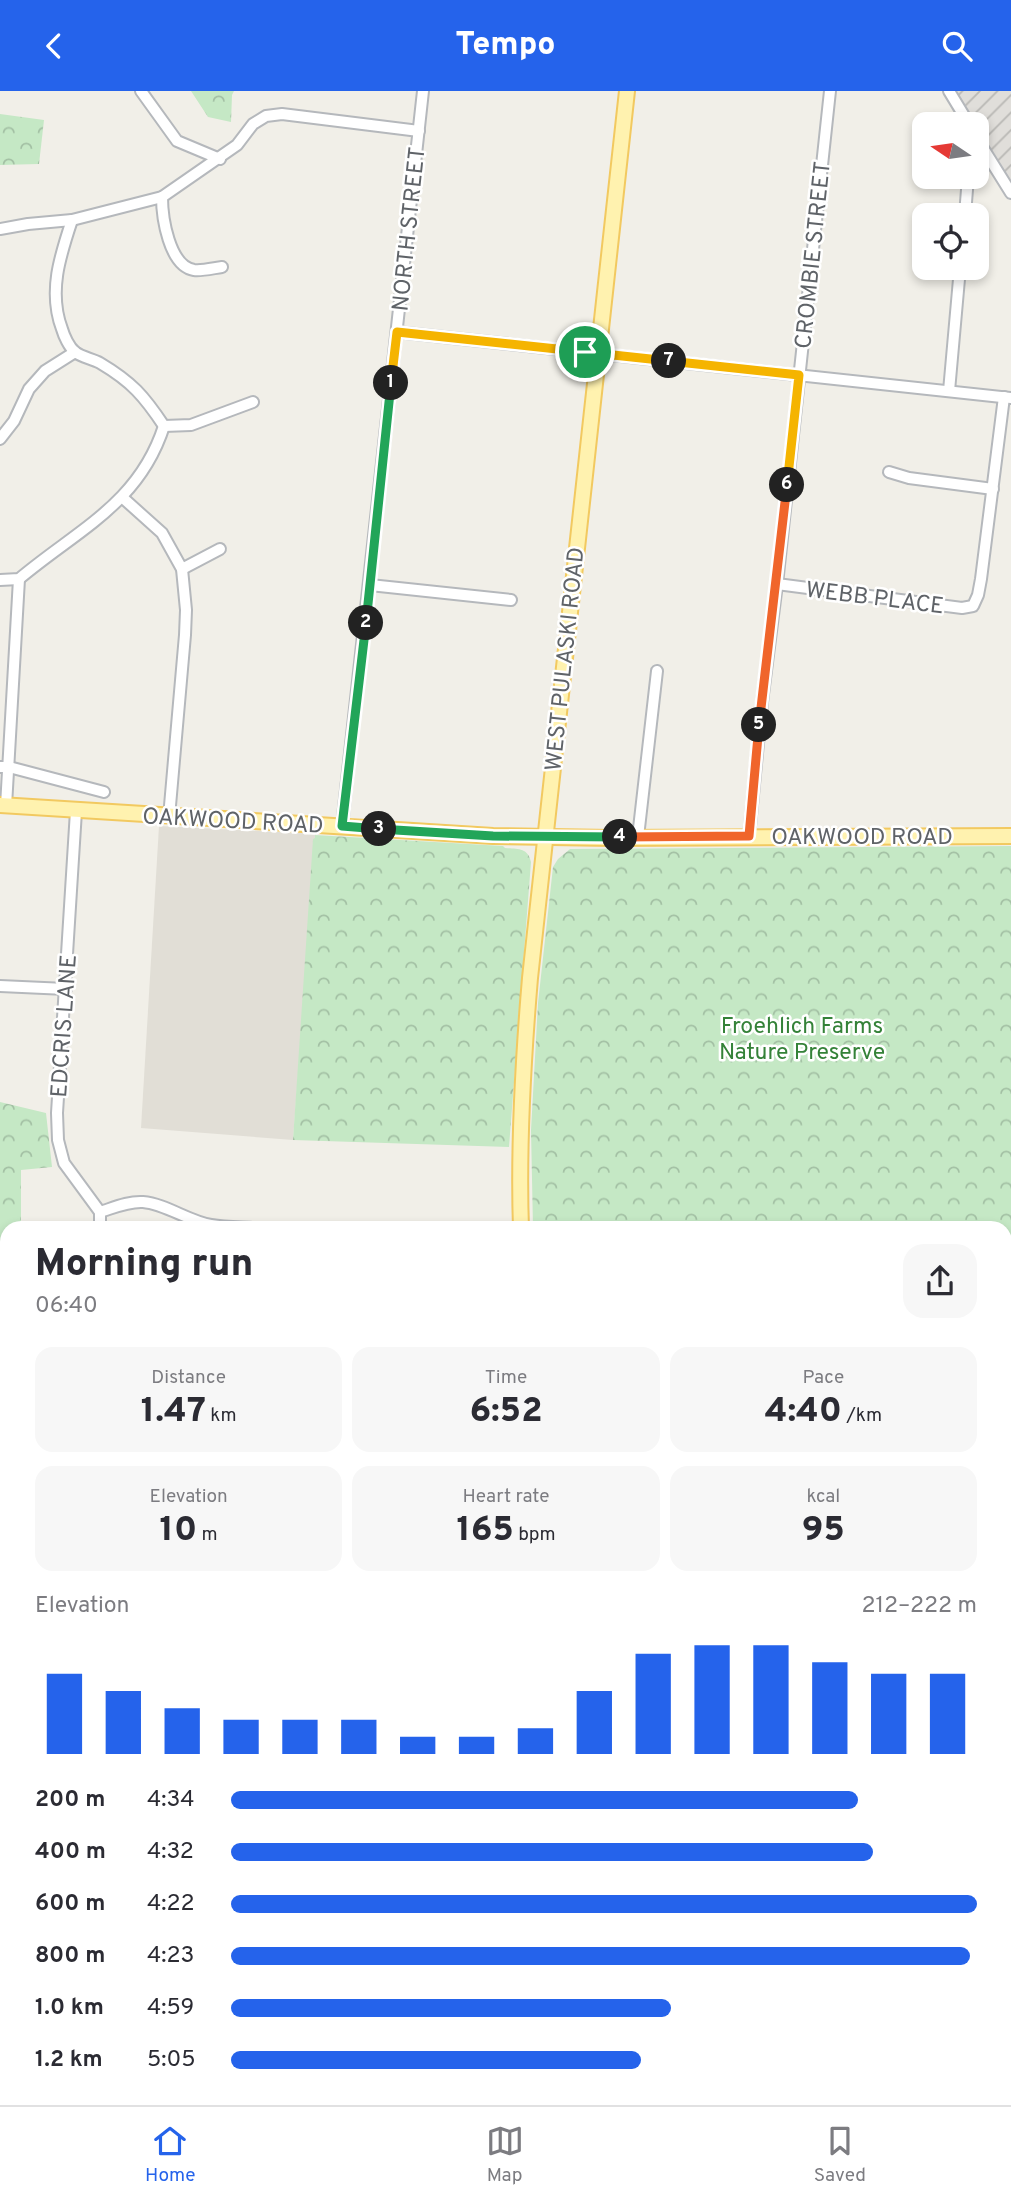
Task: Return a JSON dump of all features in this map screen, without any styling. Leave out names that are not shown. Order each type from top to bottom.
[{"type":"main road","name":"WEST PULASKI ROAD","points":[[521,1221],[520,1145],[525,1043],[627,91]]},
{"type":"main road","name":"OAKWOOD ROAD","points":[[3,805],[493,836],[1011,836]]},
{"type":"street","points":[[141,91],[177,141],[220,159]]},
{"type":"street","name":"NORTH STREET","points":[[342,826],[423,91]]},
{"type":"street","name":"CROMBIE STREET","points":[[749,836],[830,91]]},
{"type":"street","points":[[949,91],[962,112]]},
{"type":"street","points":[[0,229],[72,220],[162,197],[220,159],[237,145],[253,124],[266,115],[282,114],[419,131]]},
{"type":"street","points":[[989,158],[1011,193]]},
{"type":"street","points":[[162,197],[162,218],[179,261],[193,270],[222,267]]},
{"type":"street","points":[[72,220],[57,272],[54,294],[56,315],[64,337],[75,352],[96,361],[132,384],[164,426]]},
{"type":"street","points":[[948,391],[959,280]]},
{"type":"street","points":[[397,332],[1007,398],[993,489],[909,478],[889,472]]},
{"type":"street","points":[[0,439],[14,421],[29,389],[46,371],[75,352]]},
{"type":"street","points":[[164,426],[191,425],[253,402]]},
{"type":"street","points":[[0,580],[19,579],[122,498],[145,468],[164,426]]},
{"type":"street","name":"WEBB PLACE","points":[[777,584],[962,608],[973,606],[978,595],[993,489]]},
{"type":"street","points":[[122,498],[162,533],[182,569],[186,610],[185,635],[169,817]]},
{"type":"street","points":[[182,569],[220,549]]},
{"type":"street","points":[[3,805],[19,579]]},
{"type":"street","points":[[370,585],[511,600]]},
{"type":"street","points":[[638,837],[657,671]]},
{"type":"street","points":[[5,767],[104,792]]},
{"type":"street","name":"EDCRIS LANE","points":[[76,811],[57,1112],[58,1140],[64,1163],[100,1212]]},
{"type":"street","points":[[0,986],[66,989]]},
{"type":"street","points":[[100,1221],[100,1212],[142,1202],[198,1221]]},
{"type":"shaded area","points":[[953,91],[1011,91],[1011,186],[989,149],[989,112],[966,112]]},
{"type":"shaded area","points":[[159,826],[316,834],[293,1140],[141,1128]]},
{"type":"green space","points":[[191,91],[234,91],[231,122],[208,117]]},
{"type":"green space","points":[[0,114],[44,120],[39,164],[0,165]]},
{"type":"green space","points":[[315,835],[503,846],[521,850],[530,857],[509,1147],[293,1140]]},
{"type":"green space","name":"Froehlich Farms Nature Preserve","points":[[1011,846],[1011,1221],[533,1221],[531,1130],[538,1003],[553,867],[570,849]]},
{"type":"green space","points":[[0,1102],[46,1113],[52,1167],[21,1170],[21,1221],[0,1221]]},
{"type":"route","points":[[397,332],[585,352],[799,375],[749,836],[532,837],[342,826],[397,332]]}]
